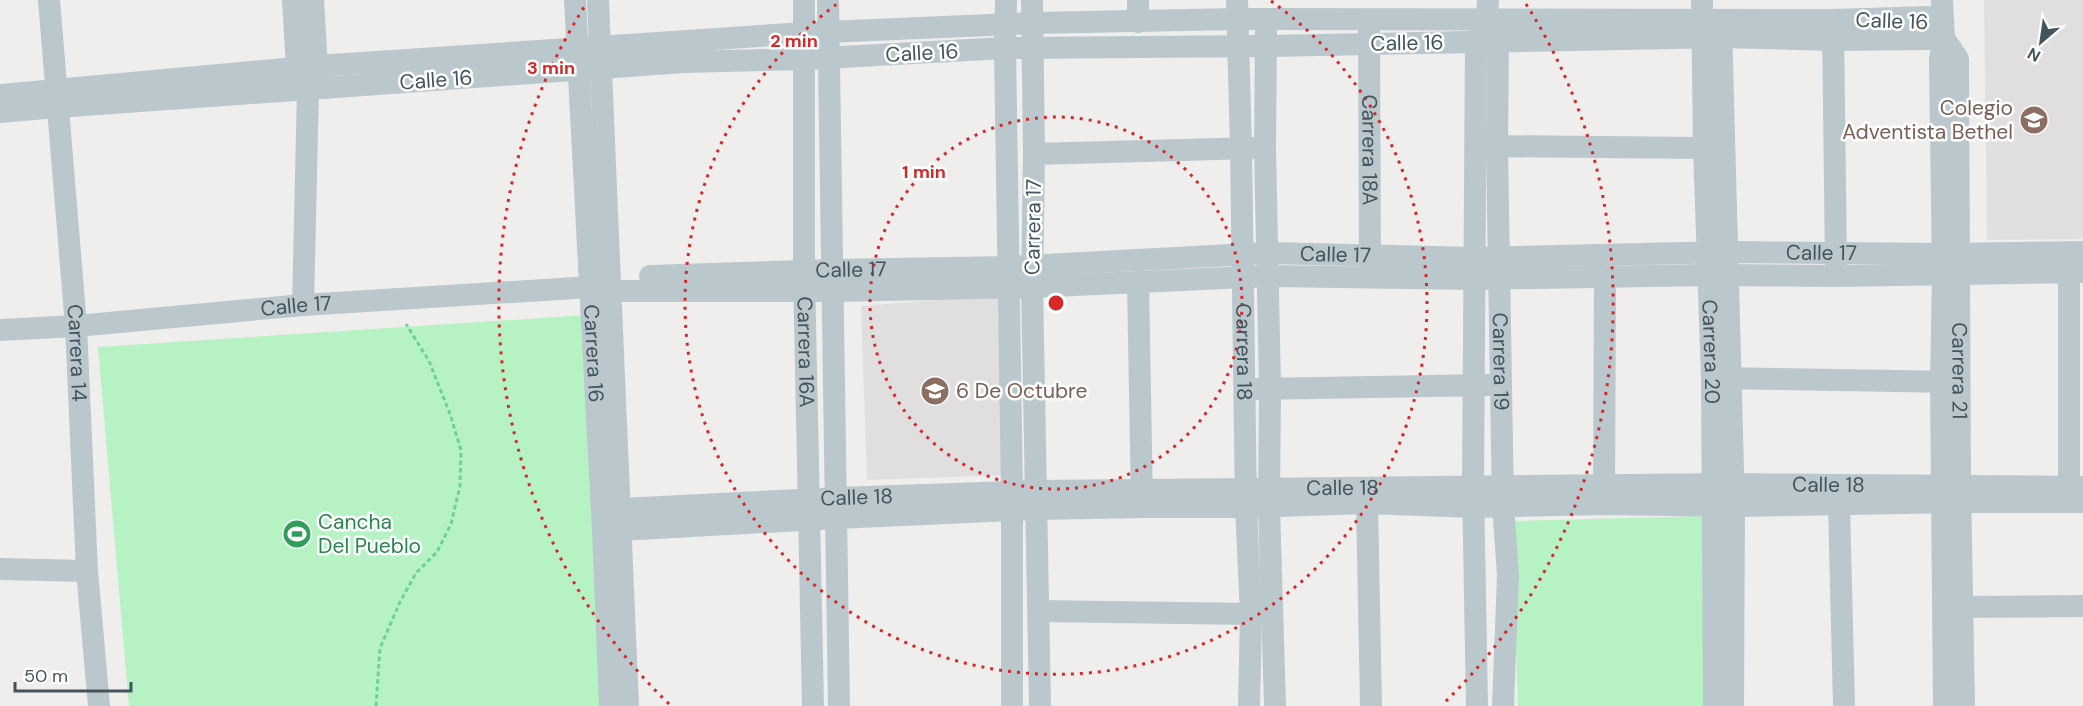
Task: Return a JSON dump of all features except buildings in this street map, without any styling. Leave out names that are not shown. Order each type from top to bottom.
[{"type":"street","name":"Carrera 14","points":[[49,0],[76,326],[87,571],[99,706]]},
{"type":"street","points":[[293,0],[307,67]]},
{"type":"street","points":[[303,305],[307,67],[313,0]]},
{"type":"street","name":"Carrera 16","points":[[575,0],[577,59],[604,285]]},
{"type":"street","name":"Carrera 16","points":[[598,0],[611,521],[610,706]]},
{"type":"street","name":"Carrera 16A","points":[[804,0],[804,282],[813,706]]},
{"type":"street","name":"Carrera 16A","points":[[828,0],[839,706]]},
{"type":"street","name":"Carrera 17","points":[[1006,0],[1012,706]]},
{"type":"street","name":"Carrera 17","points":[[1032,0],[1033,276],[1040,706]]},
{"type":"street","name":"Carrera 21","points":[[1942,0],[1944,31],[1940,59],[1950,264],[1951,493],[1944,706]]},
{"type":"street","name":"Calle 16","points":[[0,95],[56,98],[308,89],[804,33],[1005,25],[1138,11],[1237,10],[1266,20],[1368,21],[1487,10],[1599,10],[1710,23],[1833,30],[1928,17],[1944,31]]},
{"type":"street","name":"Carrera 18","points":[[1237,10],[1242,148],[1245,390],[1275,706]]},
{"type":"street","name":"Carrera 19","points":[[1477,706],[1474,269],[1486,146],[1487,10]]},
{"type":"street","name":"Carrera 18","points":[[1249,706],[1257,498],[1270,387],[1265,148],[1266,20]]},
{"type":"street","name":"Carrera 18A","points":[[1368,21],[1370,44],[1370,268]]},
{"type":"street","name":"Calle 16","points":[[600,57],[684,62],[805,59],[1005,48],[1267,46],[1487,41],[1710,23]]},
{"type":"street","name":"Carrera 20","points":[[1710,23],[1704,148],[1718,264]]},
{"type":"street","name":"Carrera 20","points":[[1710,23],[1721,378],[1722,495],[1733,706]]},
{"type":"street","points":[[1833,30],[1836,264]]},
{"type":"street","name":"Calle 16","points":[[0,112],[56,98],[307,67],[577,59]]},
{"type":"street","points":[[1486,146],[1704,148]]},
{"type":"street","name":"Carrera 19","points":[[1486,146],[1500,268],[1503,495],[1508,575],[1503,706]]},
{"type":"street","points":[[1034,154],[1265,148]]},
{"type":"street","name":"Calle 17","points":[[1950,264],[2083,252]]},
{"type":"street","name":"Calle 17","points":[[1033,276],[1138,282],[1243,266],[1268,253],[1370,268]]},
{"type":"street","name":"Calle 17","points":[[1500,268],[1605,277],[1718,264]]},
{"type":"street","name":"Calle 17","points":[[0,330],[76,326],[303,305],[604,285],[1009,277],[1243,266],[1268,276],[1370,268],[1474,269],[1718,264],[1950,264],[2076,272]]},
{"type":"street","points":[[2076,272],[2076,495]]},
{"type":"street","points":[[1604,494],[1605,277]]},
{"type":"street","points":[[1138,282],[1142,498]]},
{"type":"street","points":[[1721,378],[1950,382]]},
{"type":"street","points":[[1245,390],[1270,387],[1502,384]]},
{"type":"street","name":"Carrera 21","points":[[1951,493],[1962,607],[1964,706]]},
{"type":"street","name":"Calle 18","points":[[1722,495],[1839,505],[1951,493]]},
{"type":"street","name":"Calle 18","points":[[611,521],[837,508],[1142,498],[1604,494],[2076,495]]},
{"type":"street","name":"Carrera 20","points":[[1714,706],[1722,495]]},
{"type":"street","name":"Calle 18","points":[[1257,498],[1367,503],[1474,496]]},
{"type":"street","points":[[1367,503],[1371,706]]},
{"type":"street","points":[[1839,505],[1844,706]]},
{"type":"street","name":"Carrera 16","points":[[611,521],[628,706]]},
{"type":"street","points":[[0,569],[87,571]]},
{"type":"street","points":[[1962,607],[2083,606]]},
{"type":"street","points":[[1039,611],[1251,614]]},
{"type":"path","points":[[376,706],[380,648],[405,592],[416,573],[436,552],[451,524],[460,486],[460,450],[450,414],[429,361],[406,324]]},
{"type":"shaded area","name":"Colegio Adventista Bethel","points":[[1984,0],[2083,0],[2083,239],[1987,240]]},
{"type":"shaded area","name":"6 De Octubre","points":[[1003,295],[1007,475],[867,480],[861,306]]},
{"type":"green space","points":[[587,315],[604,706],[129,706],[98,347]]},
{"type":"green space","points":[[1705,516],[1711,706],[1518,706],[1512,521]]},
{"type":"place","name":"Colegio Adventista Bethel","points":[[2034,120]]},
{"type":"place","name":"6 De Octubre","points":[[935,391]]},
{"type":"place","name":"Cancha Del Pueblo","points":[[297,534]]}]
